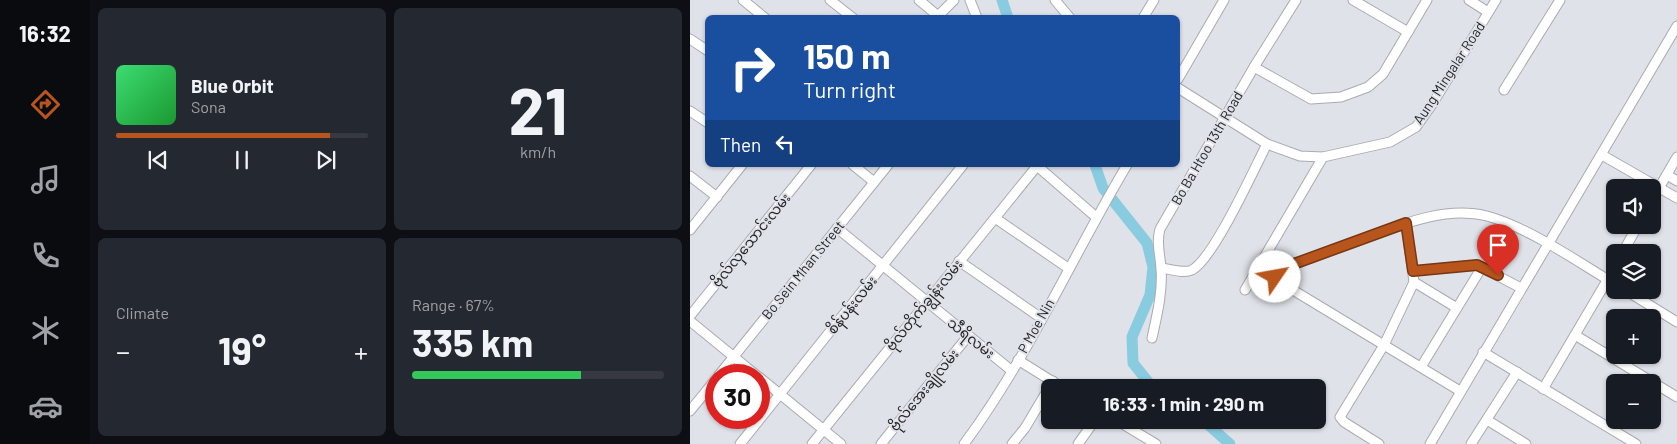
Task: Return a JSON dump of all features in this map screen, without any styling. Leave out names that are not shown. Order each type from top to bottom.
[{"type":"street","points":[[743,0],[762,15]]},
{"type":"street","points":[[830,0],[848,15]]},
{"type":"street","points":[[919,0],[936,15]]},
{"type":"street","points":[[938,15],[954,0]]},
{"type":"street","points":[[970,0],[976,15]]},
{"type":"street","points":[[1055,0],[1068,15]]},
{"type":"street","points":[[1180,76],[1224,0]]},
{"type":"street","name":"Bo Ba Htoo 13th Road","points":[[1161,268],[1158,249],[1160,229],[1254,67],[1296,0]]},
{"type":"street","points":[[1352,0],[1408,32]]},
{"type":"street","points":[[1254,67],[1311,100],[1341,97],[1368,87],[1383,74],[1427,0]]},
{"type":"street","points":[[1469,0],[1488,12]]},
{"type":"street","name":"Aung Mingalar Road","points":[[1180,89],[1226,116],[1267,144],[1300,156],[1323,157],[1390,142],[1416,127],[1433,103],[1496,0]]},
{"type":"street","points":[[1504,90],[1560,0]]},
{"type":"street","points":[[1145,15],[1152,1]]},
{"type":"street","points":[[1430,444],[1677,26]]},
{"type":"street","points":[[690,39],[705,49]]},
{"type":"street","points":[[690,111],[705,121]]},
{"type":"street","points":[[1152,338],[1160,296],[1161,268],[1180,271],[1191,270],[1199,263],[1213,246],[1267,144]]},
{"type":"street","points":[[1602,155],[1643,179]]},
{"type":"street","points":[[1245,290],[1323,157]]},
{"type":"street","points":[[1661,185],[1677,157]]},
{"type":"street","points":[[690,230],[740,167]]},
{"type":"street","name":"ဗိုလ်လှသောင်းလမ်း","points":[[690,316],[809,167]]},
{"type":"street","points":[[855,167],[874,182]]},
{"type":"street","name":"Bo Sein Mhan Street","points":[[728,364],[886,167]]},
{"type":"street","name":"စိန်ပန်းလမ်း","points":[[740,444],[961,167]]},
{"type":"street","name":"ဗိုလ်တိုက်ချွန်းလမ်း","points":[[812,444],[1035,167]]},
{"type":"street","points":[[1037,167],[1096,217]]},
{"type":"street","name":"P Moe Nin","points":[[964,444],[986,415],[1012,371],[1103,204],[1126,167]]},
{"type":"street","points":[[1667,175],[1677,181]]},
{"type":"street","points":[[690,176],[717,197]]},
{"type":"street","points":[[1661,189],[1677,198]]},
{"type":"street","points":[[1460,391],[1278,282],[1275,277],[1280,269],[1406,223],[1435,215],[1462,213],[1487,216],[1511,225],[1548,244],[1606,279]]},
{"type":"street","points":[[995,218],[1068,268]]},
{"type":"street","points":[[1379,444],[1344,422],[1340,417],[1384,345],[1409,297],[1414,282],[1406,223]]},
{"type":"street","name":"သီရိလမ်း","points":[[837,228],[1012,371]]},
{"type":"street","points":[[959,261],[1041,318]]},
{"type":"street","points":[[1413,271],[1477,265],[1521,288]]},
{"type":"street","points":[[1421,367],[1482,267]]},
{"type":"street","points":[[1414,282],[1458,308]]},
{"type":"street","points":[[1543,388],[1575,335],[1606,289]]},
{"type":"street","points":[[1640,299],[1677,322]]},
{"type":"street","points":[[690,321],[742,364]]},
{"type":"street","points":[[1575,335],[1677,397]]},
{"type":"street","name":"ဗိုလ်အေးချိုလမ်း","points":[[881,444],[968,336]]},
{"type":"street","points":[[1483,352],[1632,443]]},
{"type":"street","points":[[1018,360],[1050,379]]},
{"type":"street","points":[[1472,444],[1517,372]]},
{"type":"street","points":[[770,386],[841,444]]},
{"type":"street","points":[[690,411],[705,393]]},
{"type":"street","points":[[1012,444],[1025,428],[1041,401]]},
{"type":"street","points":[[1486,420],[1526,444]]},
{"type":"street","points":[[1078,444],[1089,429]]},
{"type":"street","points":[[1128,429],[1145,441],[1156,444]]},
{"type":"waterway","points":[[1002,0],[1007,15]]},
{"type":"waterway","points":[[1096,167],[1103,188],[1147,243],[1153,267],[1150,295],[1132,337],[1133,363],[1146,379]]},
{"type":"waterway","points":[[1213,429],[1230,444]]},
{"type":"route","points":[[1275,277],[1280,269],[1406,223],[1413,271],[1477,265],[1498,275]]}]
